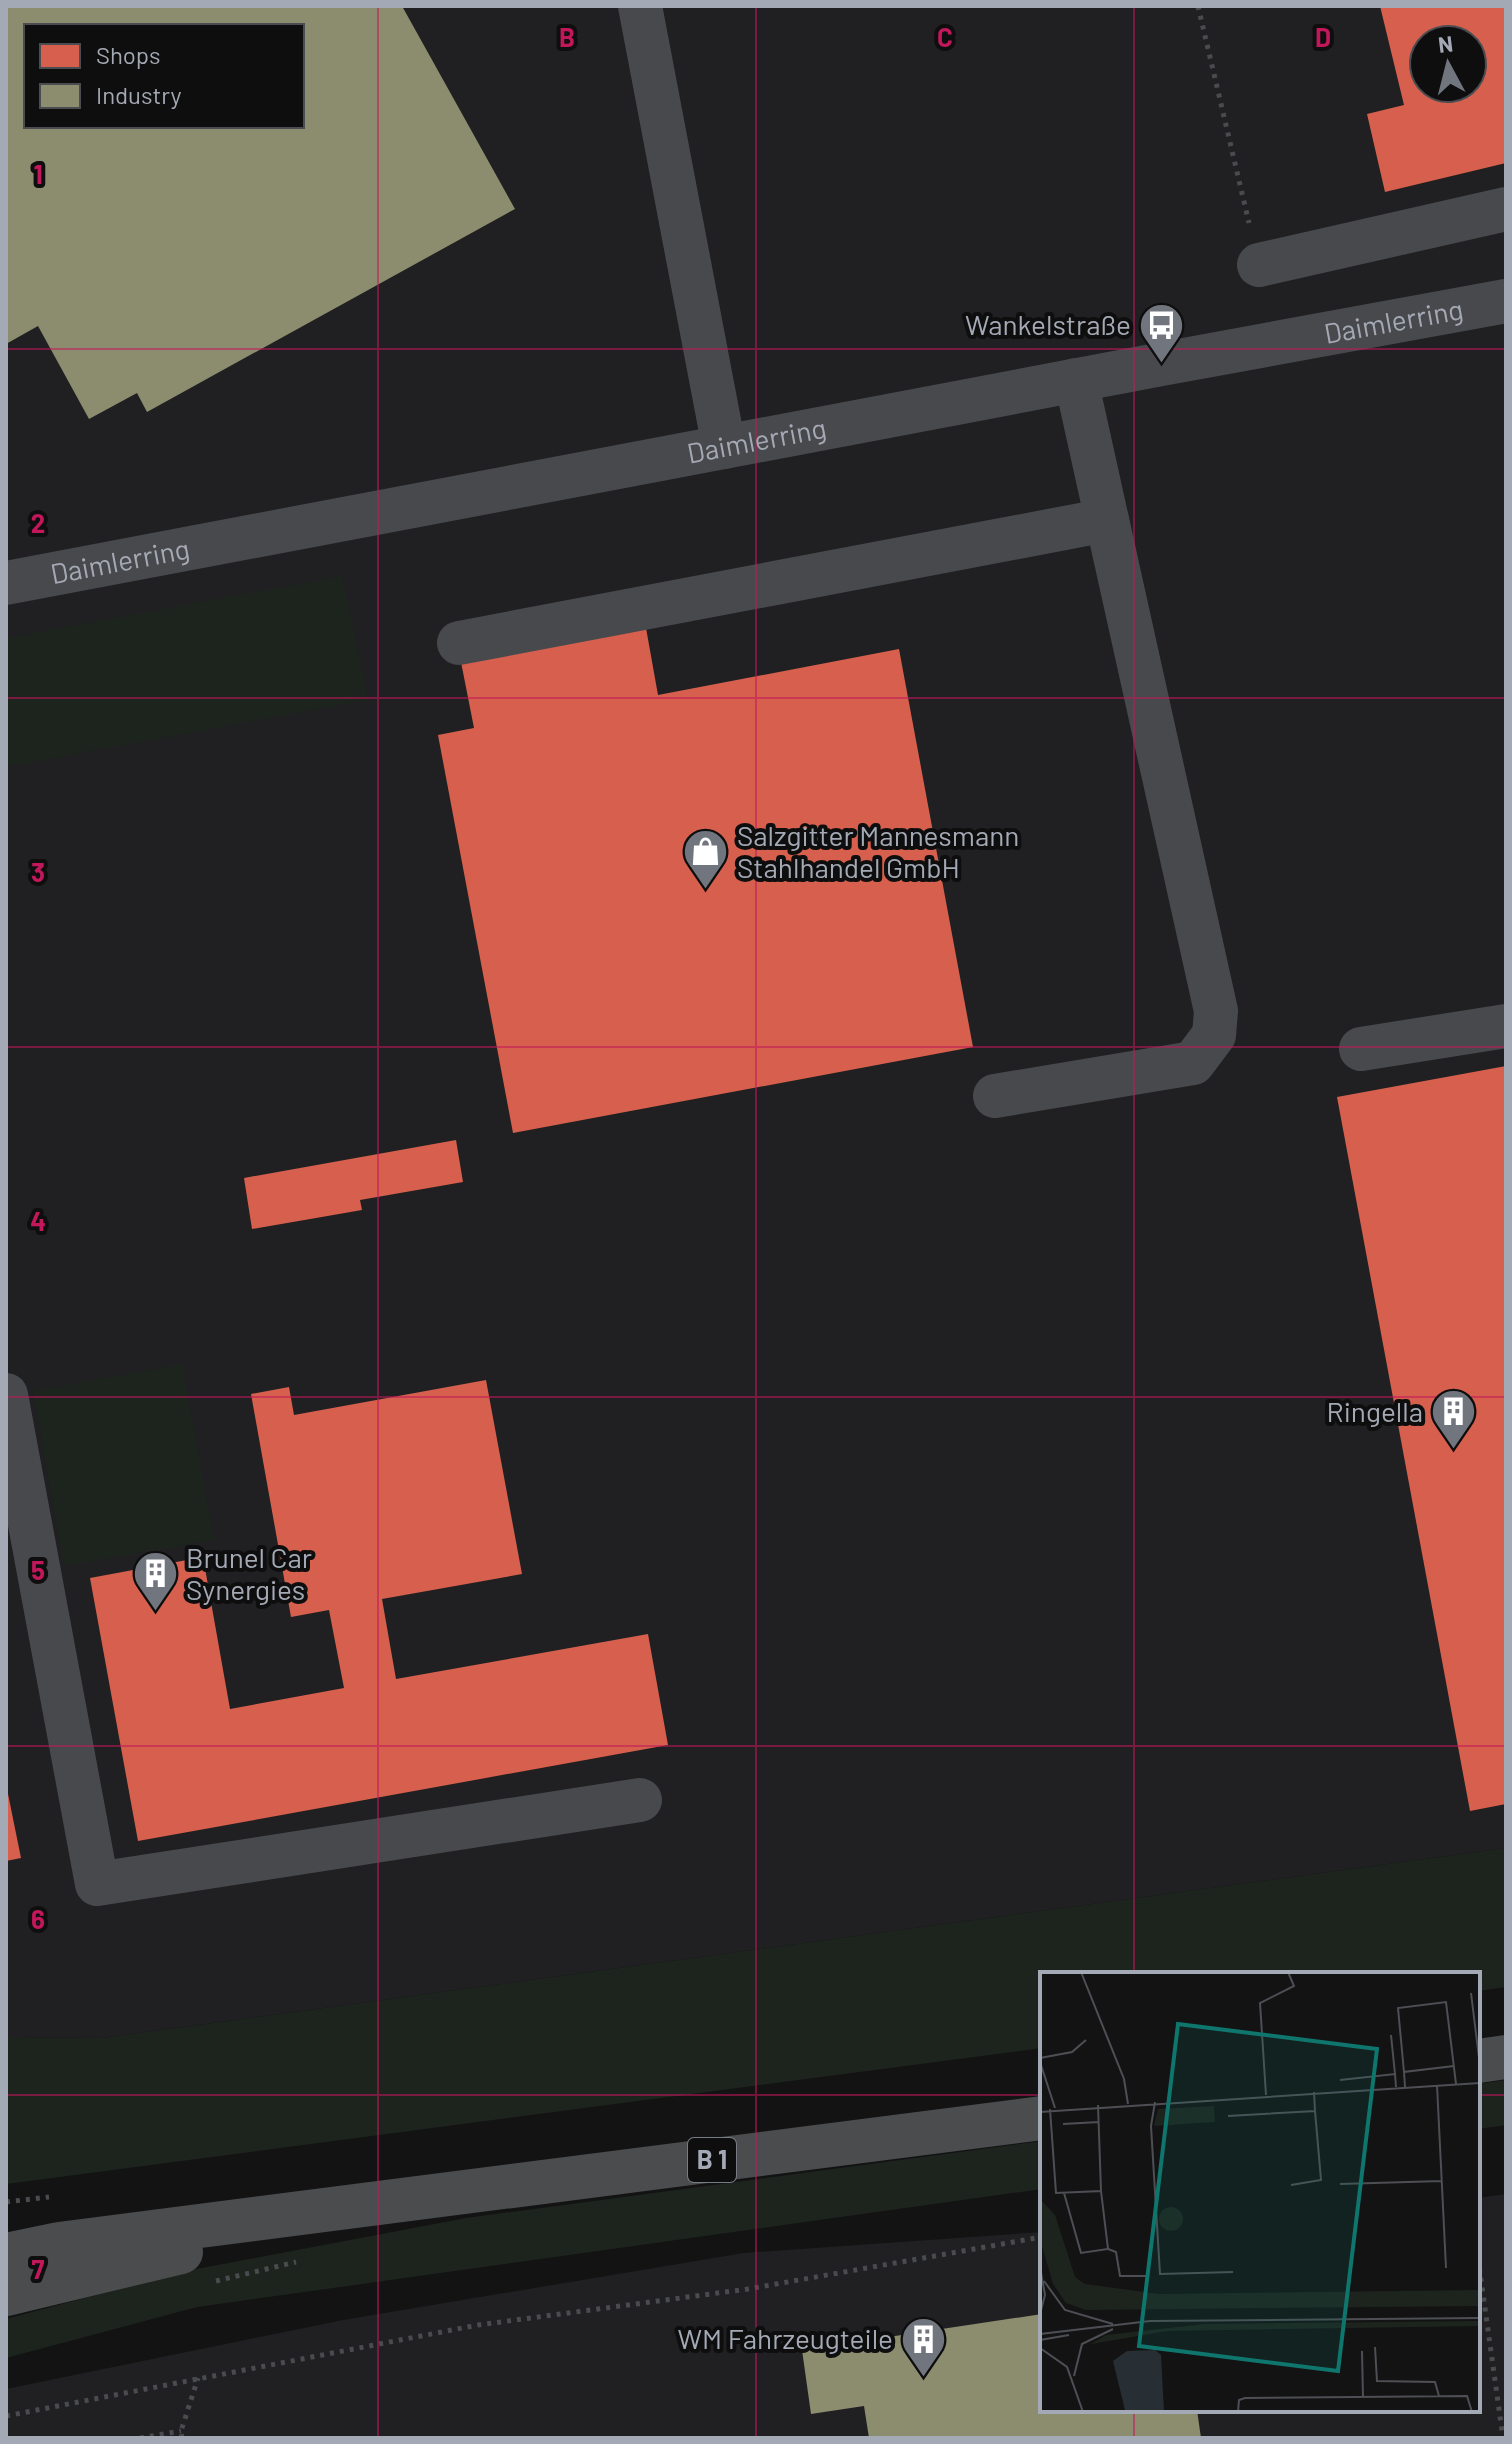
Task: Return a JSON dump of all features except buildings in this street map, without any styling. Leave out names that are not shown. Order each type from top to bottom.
[{"type":"main road","points":[[1480,2061],[1506,2057]]},
{"type":"main road","name":"B 1","points":[[6,2255],[59,2244],[1040,2118]]},
{"type":"main road","name":"B 1","points":[[6,2294],[381,2203]]},
{"type":"street","points":[[640,6],[724,447]]},
{"type":"street","points":[[1259,265],[1506,209]]},
{"type":"street","name":"Daimlerring","points":[[6,583],[1506,301]]},
{"type":"street","points":[[995,1096],[1193,1063],[1214,1035],[1216,1011],[1076,380]]},
{"type":"street","points":[[459,643],[1107,520]]},
{"type":"street","points":[[1361,1049],[1506,1026]]},
{"type":"street","points":[[6,1395],[97,1884],[640,1800]]},
{"type":"path","points":[[1198,6],[1259,265]]},
{"type":"path","points":[[6,2416],[478,2325],[748,2289],[1040,2237]]},
{"type":"path","points":[[1480,2272],[1503,2438]]},
{"type":"path","points":[[140,2438],[182,2434],[199,2378]]},
{"type":"shaded area","points":[[6,6],[1506,6],[1506,1848],[102,2038],[6,2037]]},
{"type":"shaded area","points":[[342,576],[368,700],[6,767],[6,638]]},
{"type":"shaded area","points":[[182,1364],[214,1540],[64,1566],[33,1391]]},
{"type":"shaded area","points":[[1506,1848],[1506,1987],[1480,1991],[1480,1972],[1040,1972],[1040,2048],[6,2184],[6,2037],[102,2038]]},
{"type":"shaded area","points":[[1506,2080],[1506,2125],[1480,2129],[1480,2084]]},
{"type":"shaded area","points":[[1040,2141],[1040,2189],[197,2307],[6,2358],[6,2319],[186,2271],[466,2218]]},
{"type":"shaded area","points":[[1506,2194],[1506,2438],[6,2438],[6,2389],[343,2320],[744,2253],[1040,2232],[1040,2412],[1480,2412],[1480,2198]]},
{"type":"place","name":"Wankelstraße","points":[[1162,364]]},
{"type":"place","name":"Salzgitter Mannesmann Stahlhandel GmbH","points":[[706,891]]},
{"type":"place","name":"Ringella","points":[[1454,1451]]},
{"type":"place","name":"Brunel Car Synergies","points":[[155,1613]]},
{"type":"place","name":"WM Fahrzeugteile","points":[[924,2378]]}]
